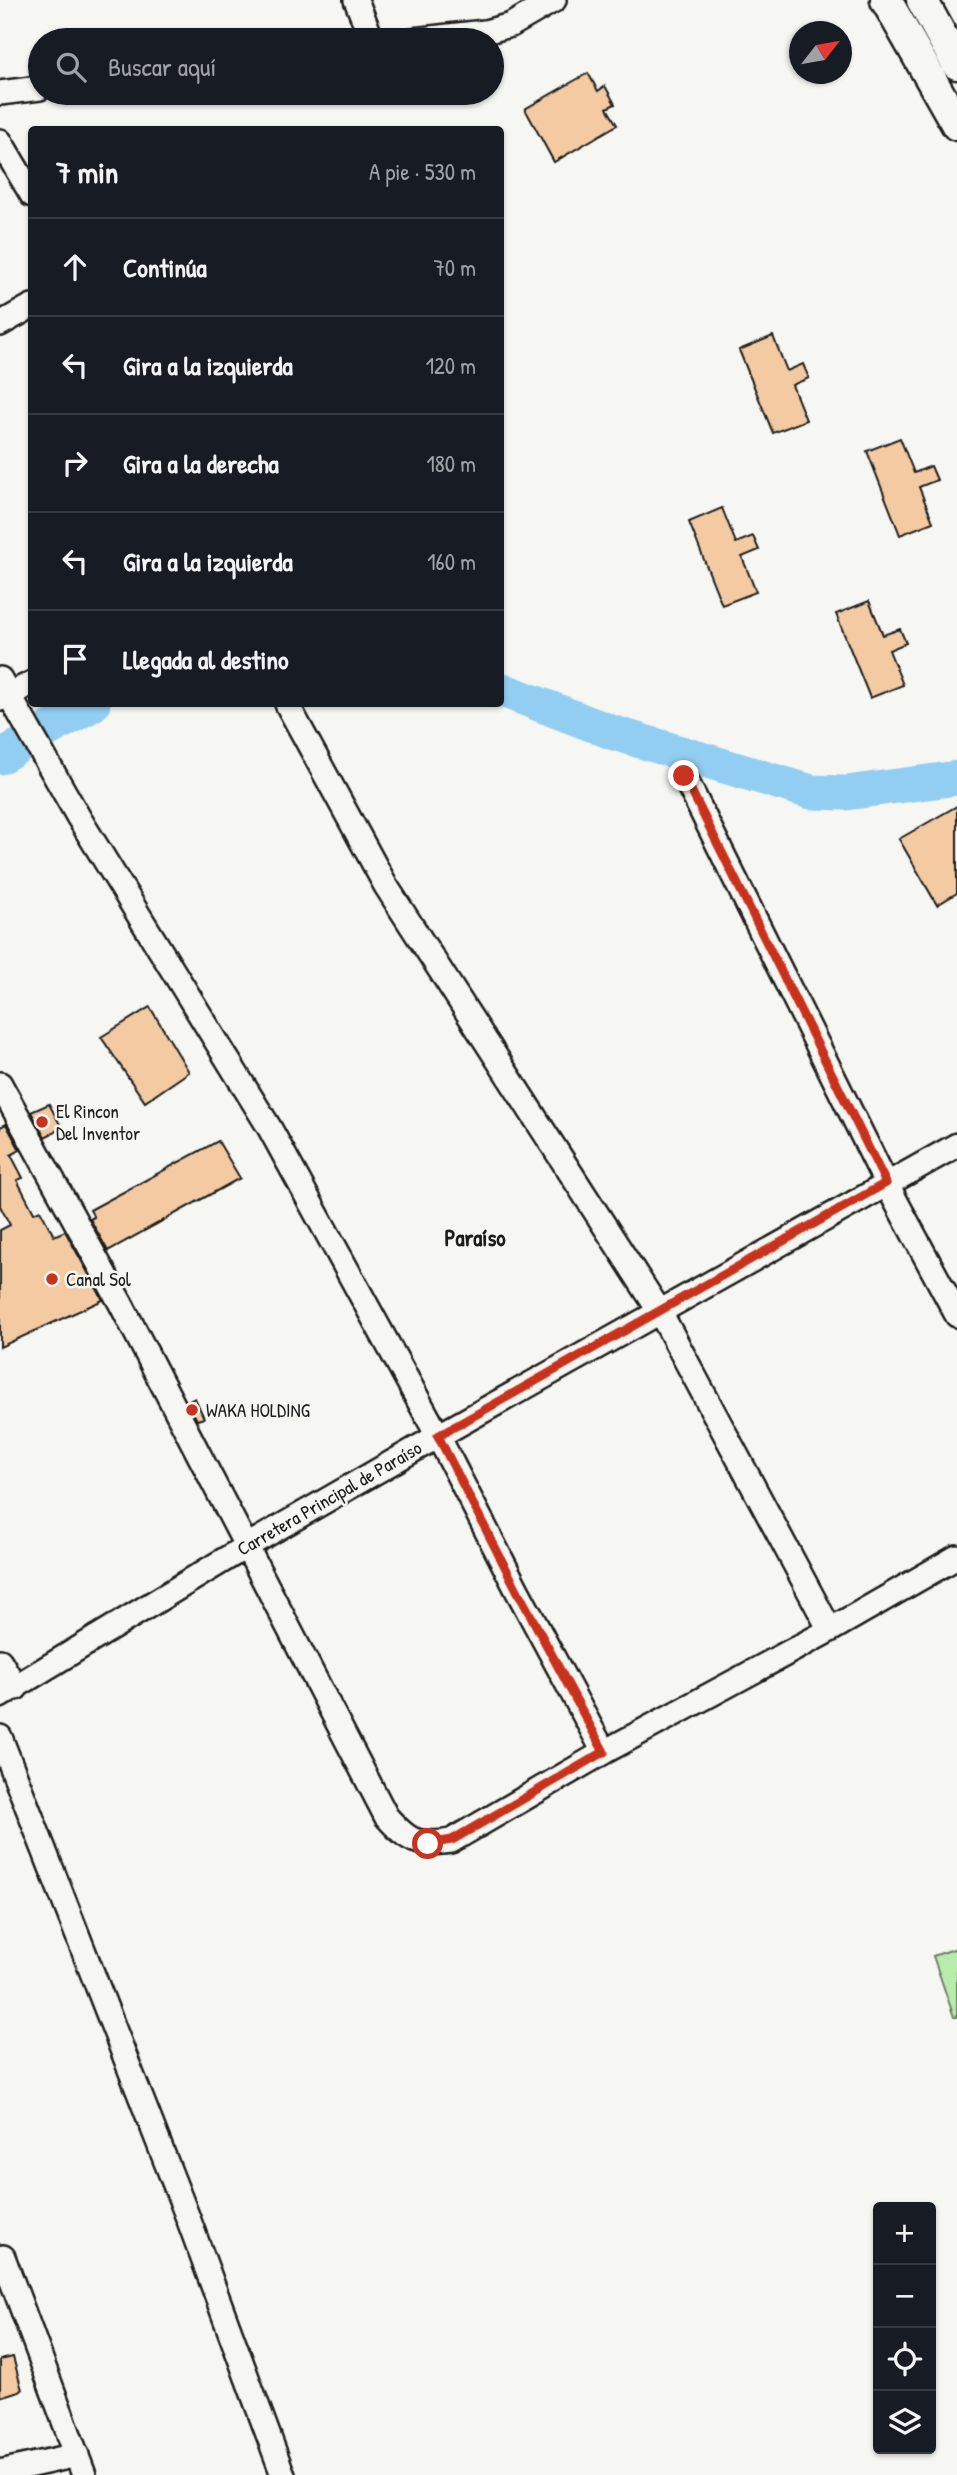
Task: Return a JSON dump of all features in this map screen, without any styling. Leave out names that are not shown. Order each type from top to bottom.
[{"type":"main road","points":[[886,0],[957,125]]},
{"type":"main road","points":[[922,0],[957,64]]},
{"type":"street","points":[[356,0],[367,28]]},
{"type":"street","points":[[500,28],[511,25],[554,0]]},
{"type":"street","points":[[0,93],[28,90]]},
{"type":"street","points":[[0,141],[28,188]]},
{"type":"street","points":[[0,324],[28,308]]},
{"type":"street","points":[[28,684],[3,691],[269,1127],[438,1436],[604,1752]]},
{"type":"street","points":[[289,707],[386,886],[660,1312],[830,1630]]},
{"type":"street","points":[[684,776],[886,1183],[957,1315]]},
{"type":"street","points":[[2,1091],[121,1304],[386,1816],[404,1836],[428,1844],[452,1840],[604,1752],[830,1630],[957,1557]]},
{"type":"street","name":"Carretera Principal de Paraíso","points":[[8,1692],[247,1546],[957,1145]]},
{"type":"street","points":[[0,1661],[8,1692]]},
{"type":"street","points":[[0,1737],[188,2218],[283,2475]]},
{"type":"street","points":[[0,2472],[81,2465],[4,2257]]},
{"type":"green space","points":[[957,1948],[957,2017],[954,2017],[933,1956]]},
{"type":"building","points":[[588,73],[598,91],[605,86],[615,104],[607,108],[617,125],[554,162],[525,109]]},
{"type":"building","points":[[773,336],[787,371],[803,364],[809,378],[792,385],[806,420],[773,433],[739,350]]},
{"type":"building","points":[[900,438],[914,473],[931,466],[937,480],[919,487],[933,522],[900,535],[867,451]]},
{"type":"building","points":[[722,508],[736,543],[753,536],[759,550],[742,557],[756,592],[722,605],[689,522]]},
{"type":"building","points":[[869,601],[883,635],[900,629],[906,643],[889,650],[903,685],[870,698],[836,614]]},
{"type":"building","points":[[957,806],[957,893],[937,905],[899,839]]},
{"type":"building","points":[[150,1007],[189,1072],[145,1102],[101,1037]]},
{"type":"building","name":"El Rincon Del Inventor","points":[[49,1104],[62,1128],[45,1137],[31,1112]]},
{"type":"building","name":"Canal Sol","points":[[6,1124],[20,1150],[11,1155],[23,1178],[17,1180],[34,1213],[40,1210],[54,1236],[65,1231],[103,1300],[0,1347],[0,1230],[10,1225],[0,1206],[0,1127]]},
{"type":"building","points":[[218,1141],[240,1178],[108,1251],[90,1219],[94,1217],[90,1210]]},
{"type":"building","points":[[195,1398],[204,1418],[197,1420],[187,1402]]},
{"type":"building","points":[[13,2357],[22,2390],[0,2397],[0,2360]]},
{"type":"waterway","points":[[504,691],[614,733],[811,792],[846,793],[957,778]]},
{"type":"waterway","points":[[47,730],[88,707]]},
{"type":"waterway","points":[[0,757],[17,747]]},
{"type":"place","name":"El Rincon Del Inventor","points":[[42,1122]]},
{"type":"place","name":"Canal Sol","points":[[52,1279]]},
{"type":"place","name":"WAKA HOLDING","points":[[192,1410]]},
{"type":"district","name":"Paraíso","points":[[475,1238]]},
{"type":"route","points":[[428,1844],[452,1840],[477,1827],[604,1752],[438,1436],[886,1183],[684,776]]}]
